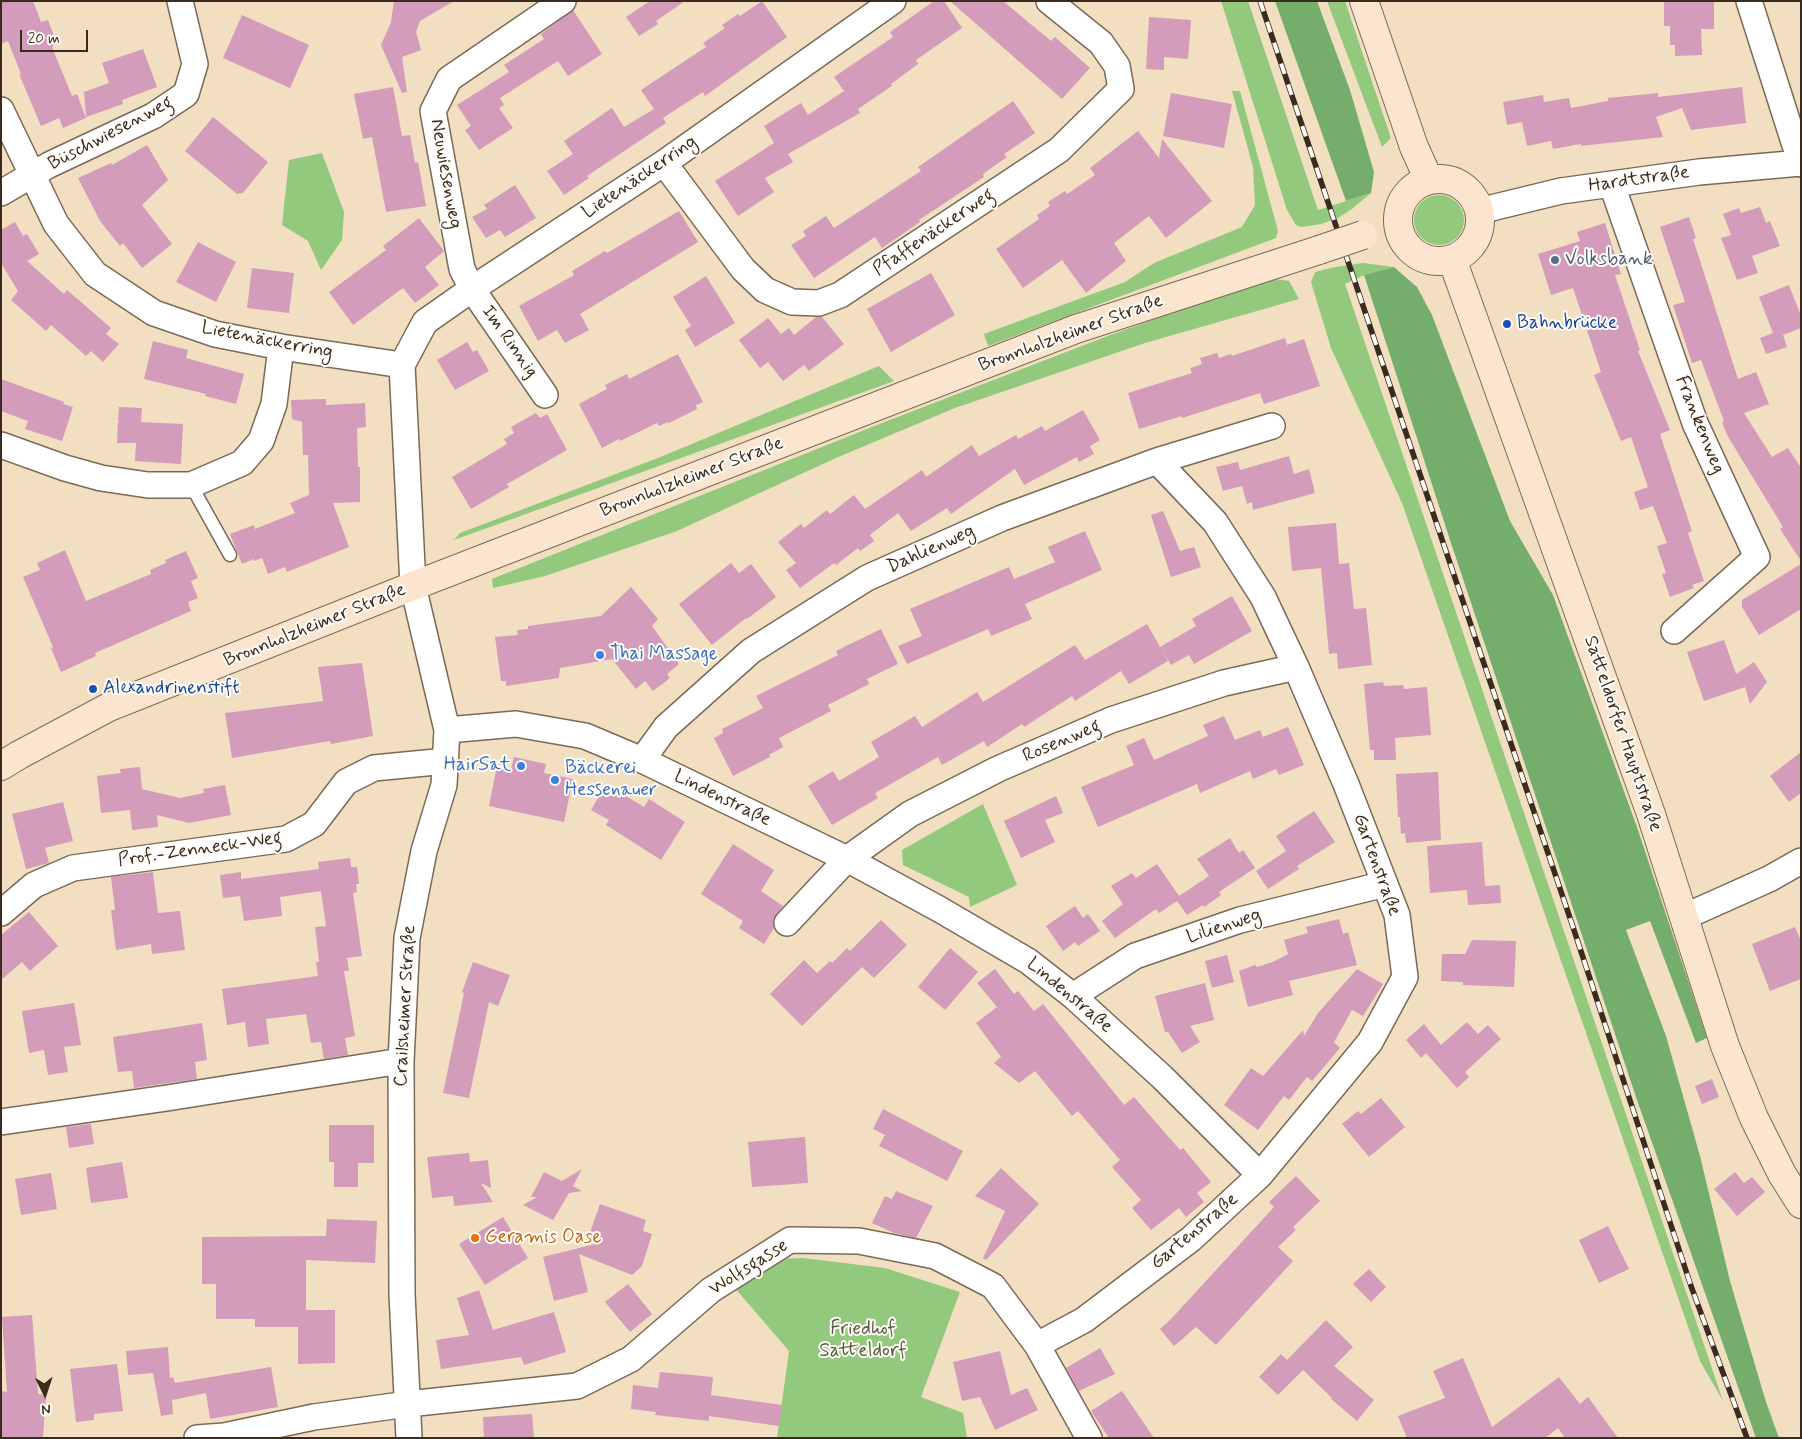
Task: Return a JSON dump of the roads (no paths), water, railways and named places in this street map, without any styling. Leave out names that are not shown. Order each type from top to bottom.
[{"type":"street","name":"Büschwiesenweg","points":[[1,193],[49,165],[153,116],[186,94],[195,64],[180,1]]},
{"type":"street","name":"Neuwiesenweg","points":[[472,289],[462,268],[433,111],[449,79],[563,1]]},
{"type":"street","name":"Lietenäckerring","points":[[1,110],[56,224],[94,274],[154,313],[215,334],[402,365],[425,322],[664,163],[893,1]]},
{"type":"street","name":"Pfaffenäckerweg","points":[[664,163],[743,269],[765,290],[792,302],[820,302],[840,295],[1059,150],[1121,89],[1117,66],[1101,43],[1048,1]]},
{"type":"street","points":[[1364,1],[1414,147],[1429,180]]},
{"type":"street","points":[[1750,1],[1801,163]]},
{"type":"street","name":"Hardtstraße","points":[[1479,211],[1560,190],[1612,185],[1700,172],[1801,163]]},
{"type":"street","points":[[1429,180],[1454,181],[1464,187],[1473,196],[1479,211],[1478,232],[1473,244],[1464,253],[1452,259],[1439,262],[1414,254],[1405,244],[1399,228],[1400,206],[1407,194],[1417,185],[1429,180]]},
{"type":"street","name":"Frankenweg","points":[[1612,185],[1695,423],[1757,557],[1674,631]]},
{"type":"street","name":"Bronnholzheimer Straße","points":[[1,766],[109,707],[413,586],[1076,329],[1363,235],[1399,228]]},
{"type":"street","name":"Satteldorfer Hauptstraße","points":[[1452,259],[1650,814],[1725,1046],[1754,1118],[1782,1174],[1801,1204]]},
{"type":"street","name":"Im Rinnig","points":[[472,289],[545,395]]},
{"type":"street","points":[[1,445],[101,478],[148,485],[191,485],[242,463],[261,441],[274,404],[281,346]]},
{"type":"street","points":[[402,365],[413,586]]},
{"type":"street","name":"Dahlienweg","points":[[642,760],[666,727],[751,651],[867,578],[1002,518],[1157,461],[1272,426]]},
{"type":"street","name":"Gartenstraße","points":[[1038,1345],[1084,1320],[1191,1239],[1260,1175],[1370,1042],[1405,977],[1397,915],[1346,784],[1296,667],[1263,597],[1215,522],[1157,461]]},
{"type":"street","name":"Crailsheimer Straße","points":[[408,1404],[402,1294],[400,1060],[407,938],[424,851],[444,784],[447,730],[413,586]]},
{"type":"street","name":"Rosenweg","points":[[847,859],[910,814],[998,769],[1111,720],[1224,683],[1296,667]]},
{"type":"street","name":"Lindenstraße","points":[[447,730],[516,724],[585,736],[642,760],[847,859],[939,909],[1028,960],[1073,996],[1162,1077],[1260,1175]]},
{"type":"street","name":"Prof.-Zenneck-Weg","points":[[1,913],[34,885],[73,868],[286,839],[314,824],[346,782],[374,768],[446,761]]},
{"type":"street","points":[[787,923],[847,859]]},
{"type":"street","points":[[1684,917],[1769,879],[1801,862]]},
{"type":"street","name":"Lilienweg","points":[[1073,996],[1135,956],[1240,920],[1385,884]]},
{"type":"street","points":[[1,1122],[167,1098],[400,1060]]},
{"type":"street","name":"Wolfsgasse","points":[[197,1438],[224,1437],[314,1417],[408,1404],[577,1386],[630,1359],[711,1290],[790,1240],[859,1241],[935,1256],[993,1286],[1038,1345],[1089,1438]]},
{"type":"street","points":[[408,1404],[409,1438]]},
{"type":"lane","points":[[191,485],[230,555]]},
{"type":"railway","points":[[1260,1],[1573,927],[1691,1286],[1747,1438]]},
{"type":"place","name":"Volksbank","points":[[1555,260]]},
{"type":"place","name":"Bahnbrücke","points":[[1507,324]]},
{"type":"place","name":"Thai Massage","points":[[600,655]]},
{"type":"place","name":"Alexandrinenstift","points":[[93,689]]},
{"type":"place","name":"HairSat","points":[[521,766]]},
{"type":"place","name":"Bäckerei Hessenauer","points":[[555,780]]},
{"type":"place","name":"Geramis Oase","points":[[475,1238]]},
{"type":"park label","name":"Friedhof Satteldorf","points":[[863,1341]]}]
